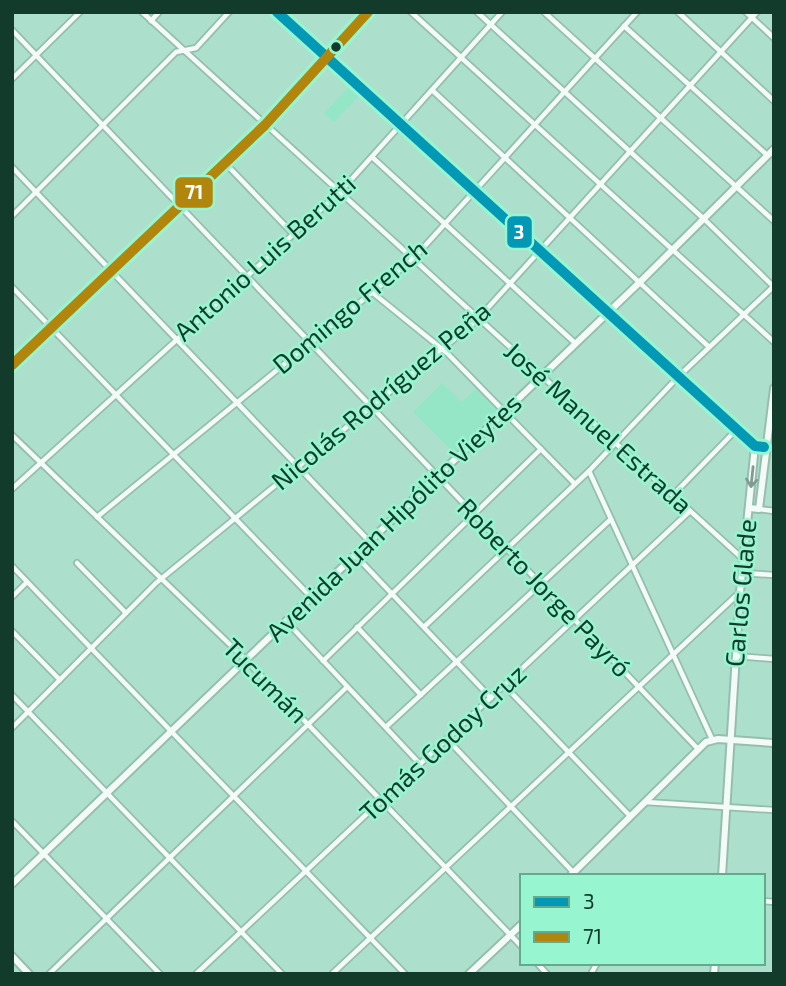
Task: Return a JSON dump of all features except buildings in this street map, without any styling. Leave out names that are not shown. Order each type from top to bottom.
[{"type":"street","points":[[12,79],[80,12]]},
{"type":"street","name":"José Manuel Estrada","points":[[142,12],[743,559]]},
{"type":"street","points":[[151,20],[159,12]]},
{"type":"street","points":[[12,216],[174,54],[196,48],[229,12]]},
{"type":"street","points":[[277,12],[755,446],[774,443]]},
{"type":"street","points":[[12,365],[265,125],[368,12]]},
{"type":"street","points":[[411,12],[774,342]]},
{"type":"street","points":[[424,627],[589,471],[678,376],[774,286],[477,12]]},
{"type":"street","name":"Antonio Luis Berutti","points":[[12,489],[340,192],[502,12]]},
{"type":"street","points":[[544,12],[774,221]]},
{"type":"street","name":"Domingo French","points":[[97,517],[413,259],[636,12]]},
{"type":"street","points":[[678,12],[774,101]]},
{"type":"street","points":[[746,12],[774,38]]},
{"type":"street","name":"Nicolás Rodríguez Peña","points":[[12,728],[161,579],[478,319],[757,12]]},
{"type":"street","points":[[624,26],[767,155]]},
{"type":"street","name":"Roberto Jorge Payró","points":[[12,30],[698,750]]},
{"type":"street","points":[[432,90],[709,347]]},
{"type":"street","name":"Avenida Juan Hipólito Vieytes","points":[[12,884],[640,282],[774,149]]},
{"type":"street","points":[[372,157],[575,344]]},
{"type":"street","points":[[225,163],[294,235]]},
{"type":"street","points":[[12,167],[369,541]]},
{"type":"street","points":[[12,287],[311,597]]},
{"type":"street","points":[[372,293],[443,348],[575,484]]},
{"type":"street","name":"Carlos Glade","points":[[759,509],[774,389]]},
{"type":"street","points":[[673,495],[737,429]]},
{"type":"street","name":"Tucumán","points":[[12,435],[246,660],[510,935]]},
{"type":"street","name":"Carlos Glade","points":[[722,874],[735,656],[755,446]]},
{"type":"street","points":[[323,661],[541,449]]},
{"type":"street","points":[[589,471],[712,739]]},
{"type":"street","points":[[749,508],[774,511]]},
{"type":"street","name":"Tomás Godoy Cruz","points":[[196,974],[690,511]]},
{"type":"street","points":[[386,727],[611,519]]},
{"type":"street","points":[[355,555],[491,698]]},
{"type":"street","points":[[76,563],[126,613]]},
{"type":"street","points":[[12,566],[405,974]]},
{"type":"street","points":[[742,573],[774,575]]},
{"type":"street","points":[[12,597],[27,582]]},
{"type":"street","points":[[332,974],[740,592]]},
{"type":"street","points":[[286,621],[420,764]]},
{"type":"street","points":[[357,627],[421,695]]},
{"type":"street","points":[[12,631],[60,680]]},
{"type":"street","points":[[735,656],[774,659]]},
{"type":"street","points":[[504,685],[630,816]]},
{"type":"street","points":[[49,974],[347,687]]},
{"type":"street","points":[[12,695],[282,974]]},
{"type":"street","points":[[447,739],[572,874],[712,739],[774,743]]},
{"type":"street","points":[[645,802],[774,810]]},
{"type":"street","points":[[12,821],[160,974]]},
{"type":"street","points":[[469,974],[520,925]]},
{"type":"street","points":[[510,935],[520,945]]},
{"type":"street","points":[[12,956],[29,974]]},
{"type":"shaded area","points":[[351,85],[361,94],[334,122],[324,113]]},
{"type":"shaded area","points":[[442,383],[462,402],[476,388],[498,410],[454,453],[413,412]]},
{"type":"transit line","name":"3","points":[[277,12],[755,446],[764,447]]},
{"type":"transit line","name":"71","points":[[12,365],[265,125],[368,12]]}]
